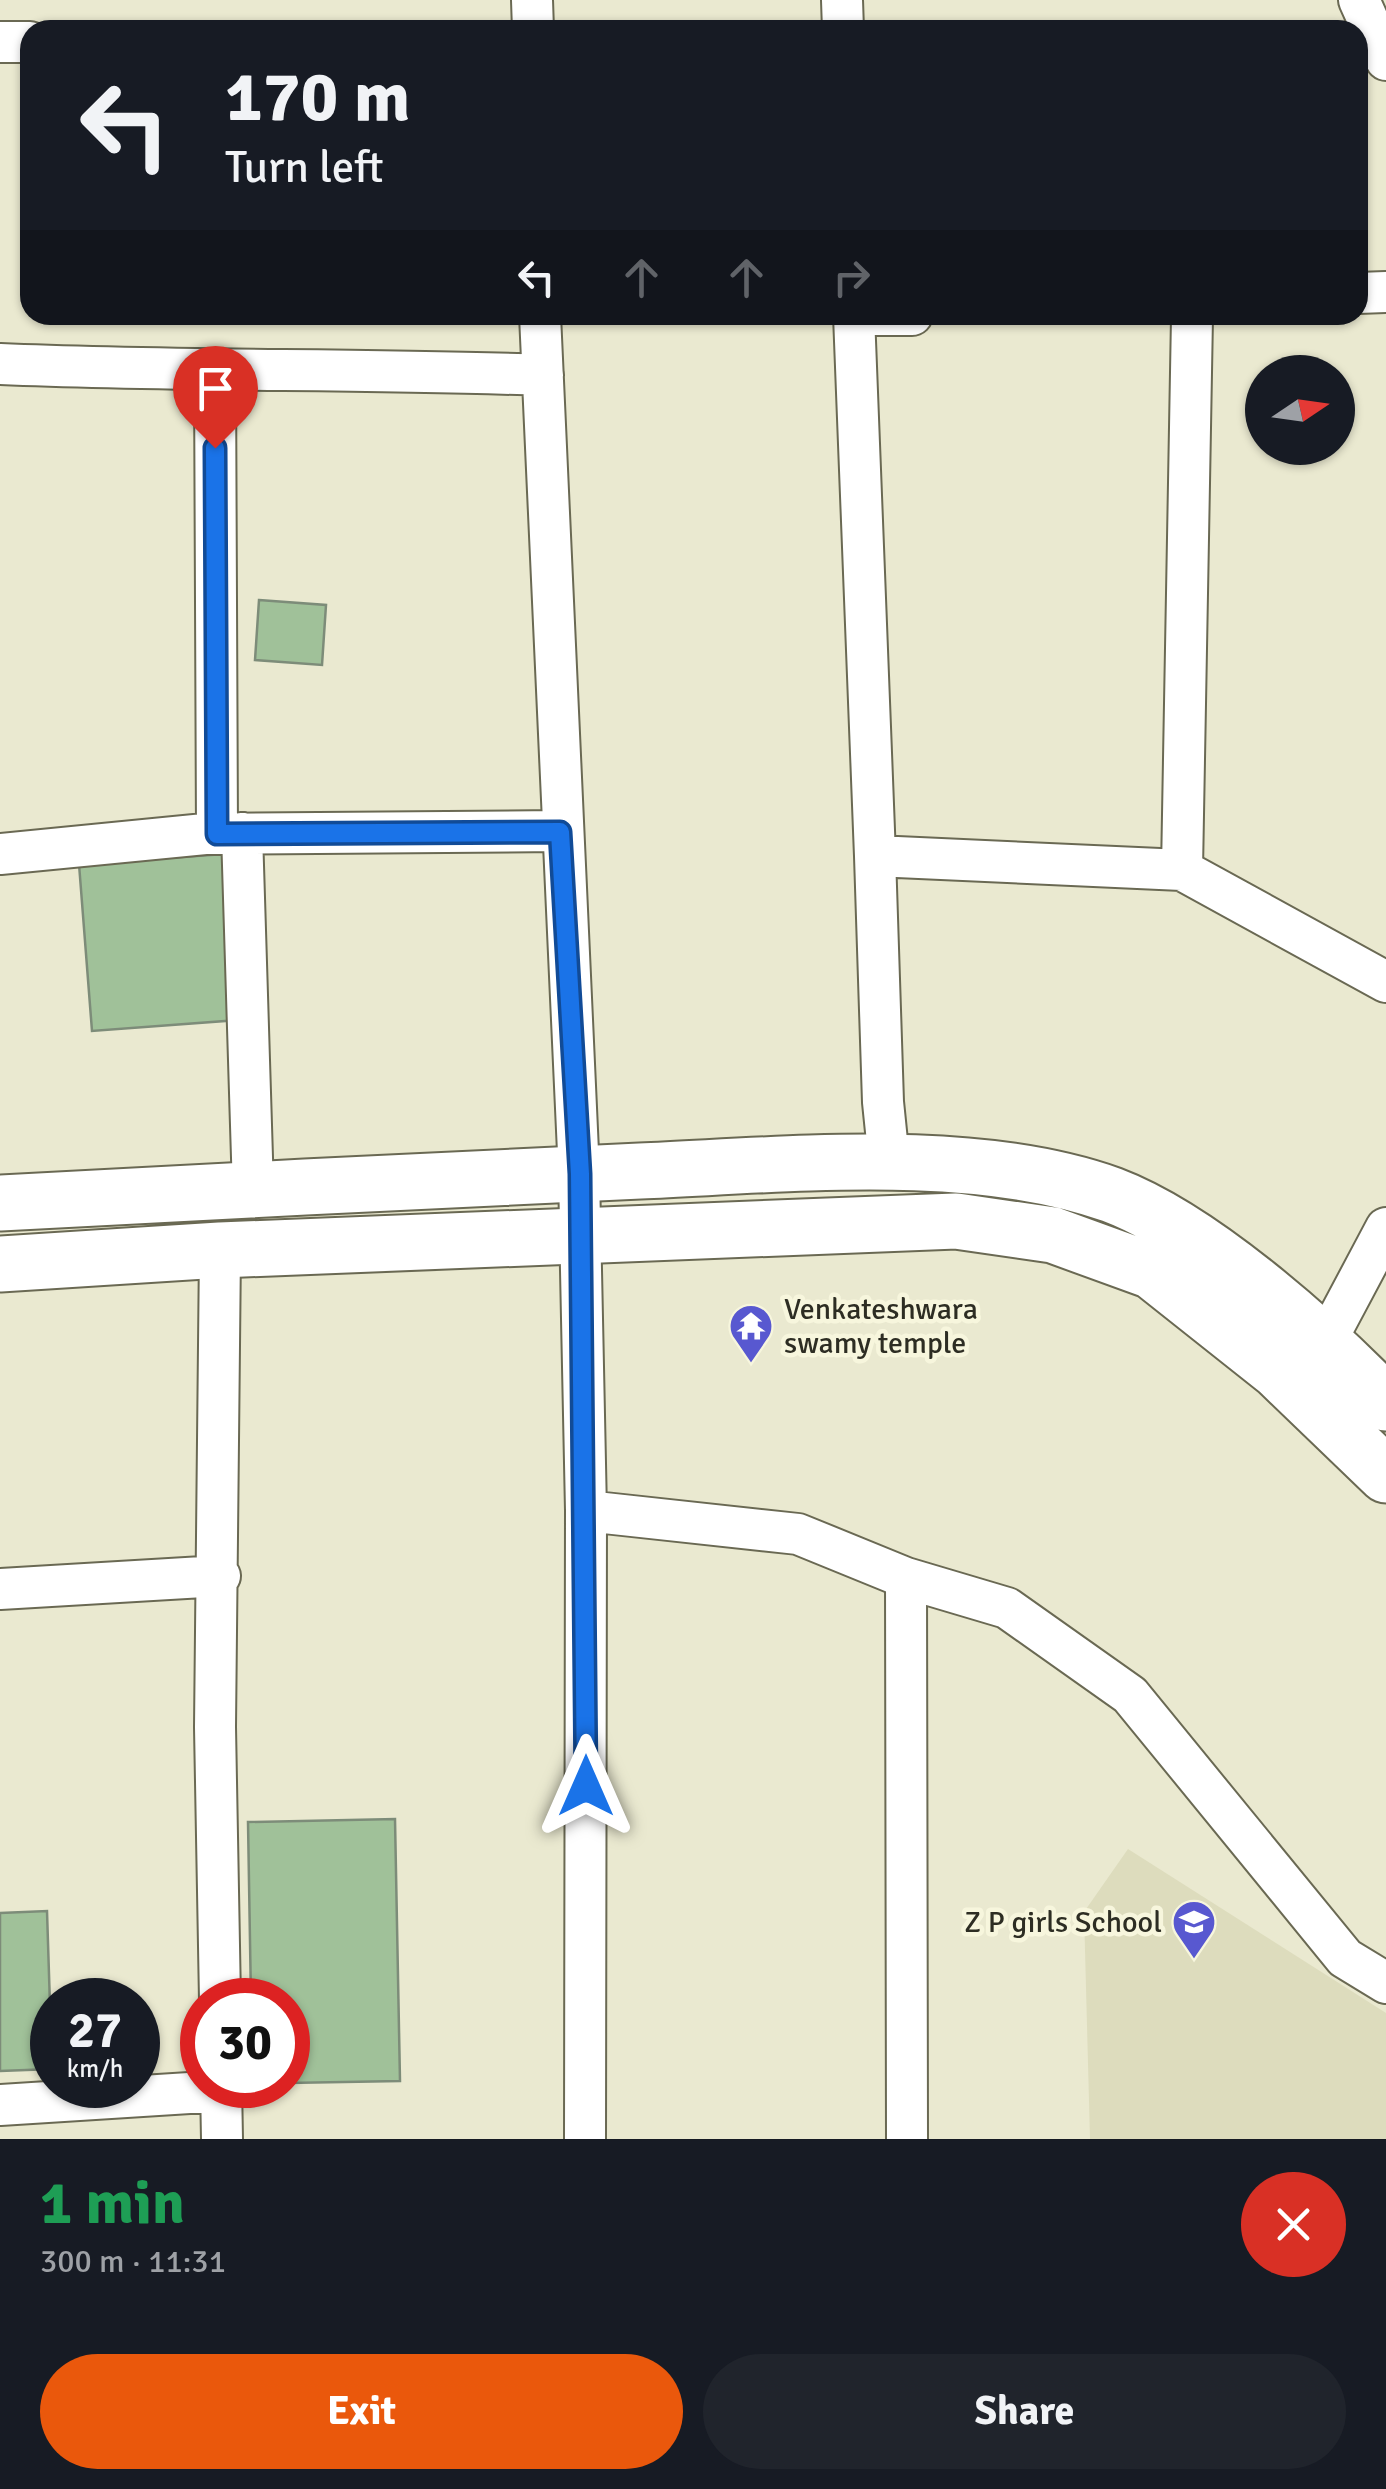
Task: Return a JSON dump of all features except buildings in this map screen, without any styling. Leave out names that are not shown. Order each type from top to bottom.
[{"type":"main road","points":[[0,1203],[889,1161],[1066,1181],[1149,1212],[1207,1250],[1326,1341],[1386,1403]]},
{"type":"main road","points":[[0,1264],[220,1250],[956,1221],[1054,1235],[1152,1271],[1278,1371],[1386,1476]]},
{"type":"street","points":[[1359,0],[1386,60]]},
{"type":"street","points":[[540,325],[560,832],[580,1174],[586,1511],[585,2139]]},
{"type":"street","points":[[854,325],[883,1102],[889,1161]]},
{"type":"street","points":[[1182,870],[1192,325]]},
{"type":"street","points":[[0,364],[215,371],[371,368],[543,375]]},
{"type":"street","points":[[215,371],[230,833],[254,1190]]},
{"type":"street","points":[[0,854],[230,833],[560,832]]},
{"type":"street","points":[[875,856],[1182,870],[1386,982]]},
{"type":"street","points":[[1326,1341],[1386,1228]]},
{"type":"street","points":[[220,1250],[220,1978]]},
{"type":"street","points":[[586,1511],[798,1534],[906,1578],[1007,1608],[1130,1695],[1346,1958],[1386,1983]]},
{"type":"street","points":[[0,1589],[219,1575]]},
{"type":"street","points":[[906,1578],[907,2139]]},
{"type":"street","points":[[0,2105],[180,2091]]},
{"type":"street","points":[[221,2108],[222,2139]]},
{"type":"shaded area","name":"Z P girls School","points":[[1128,1849],[1386,2013],[1386,2139],[1090,2139],[1084,1912]]},
{"type":"place","name":"Venkateshwara swamy temple","points":[[751,1364]]},
{"type":"place","name":"Z P girls School","points":[[1194,1960]]},
{"type":"route","points":[[215,448],[217,834],[560,832],[580,1174],[586,1786]]}]
